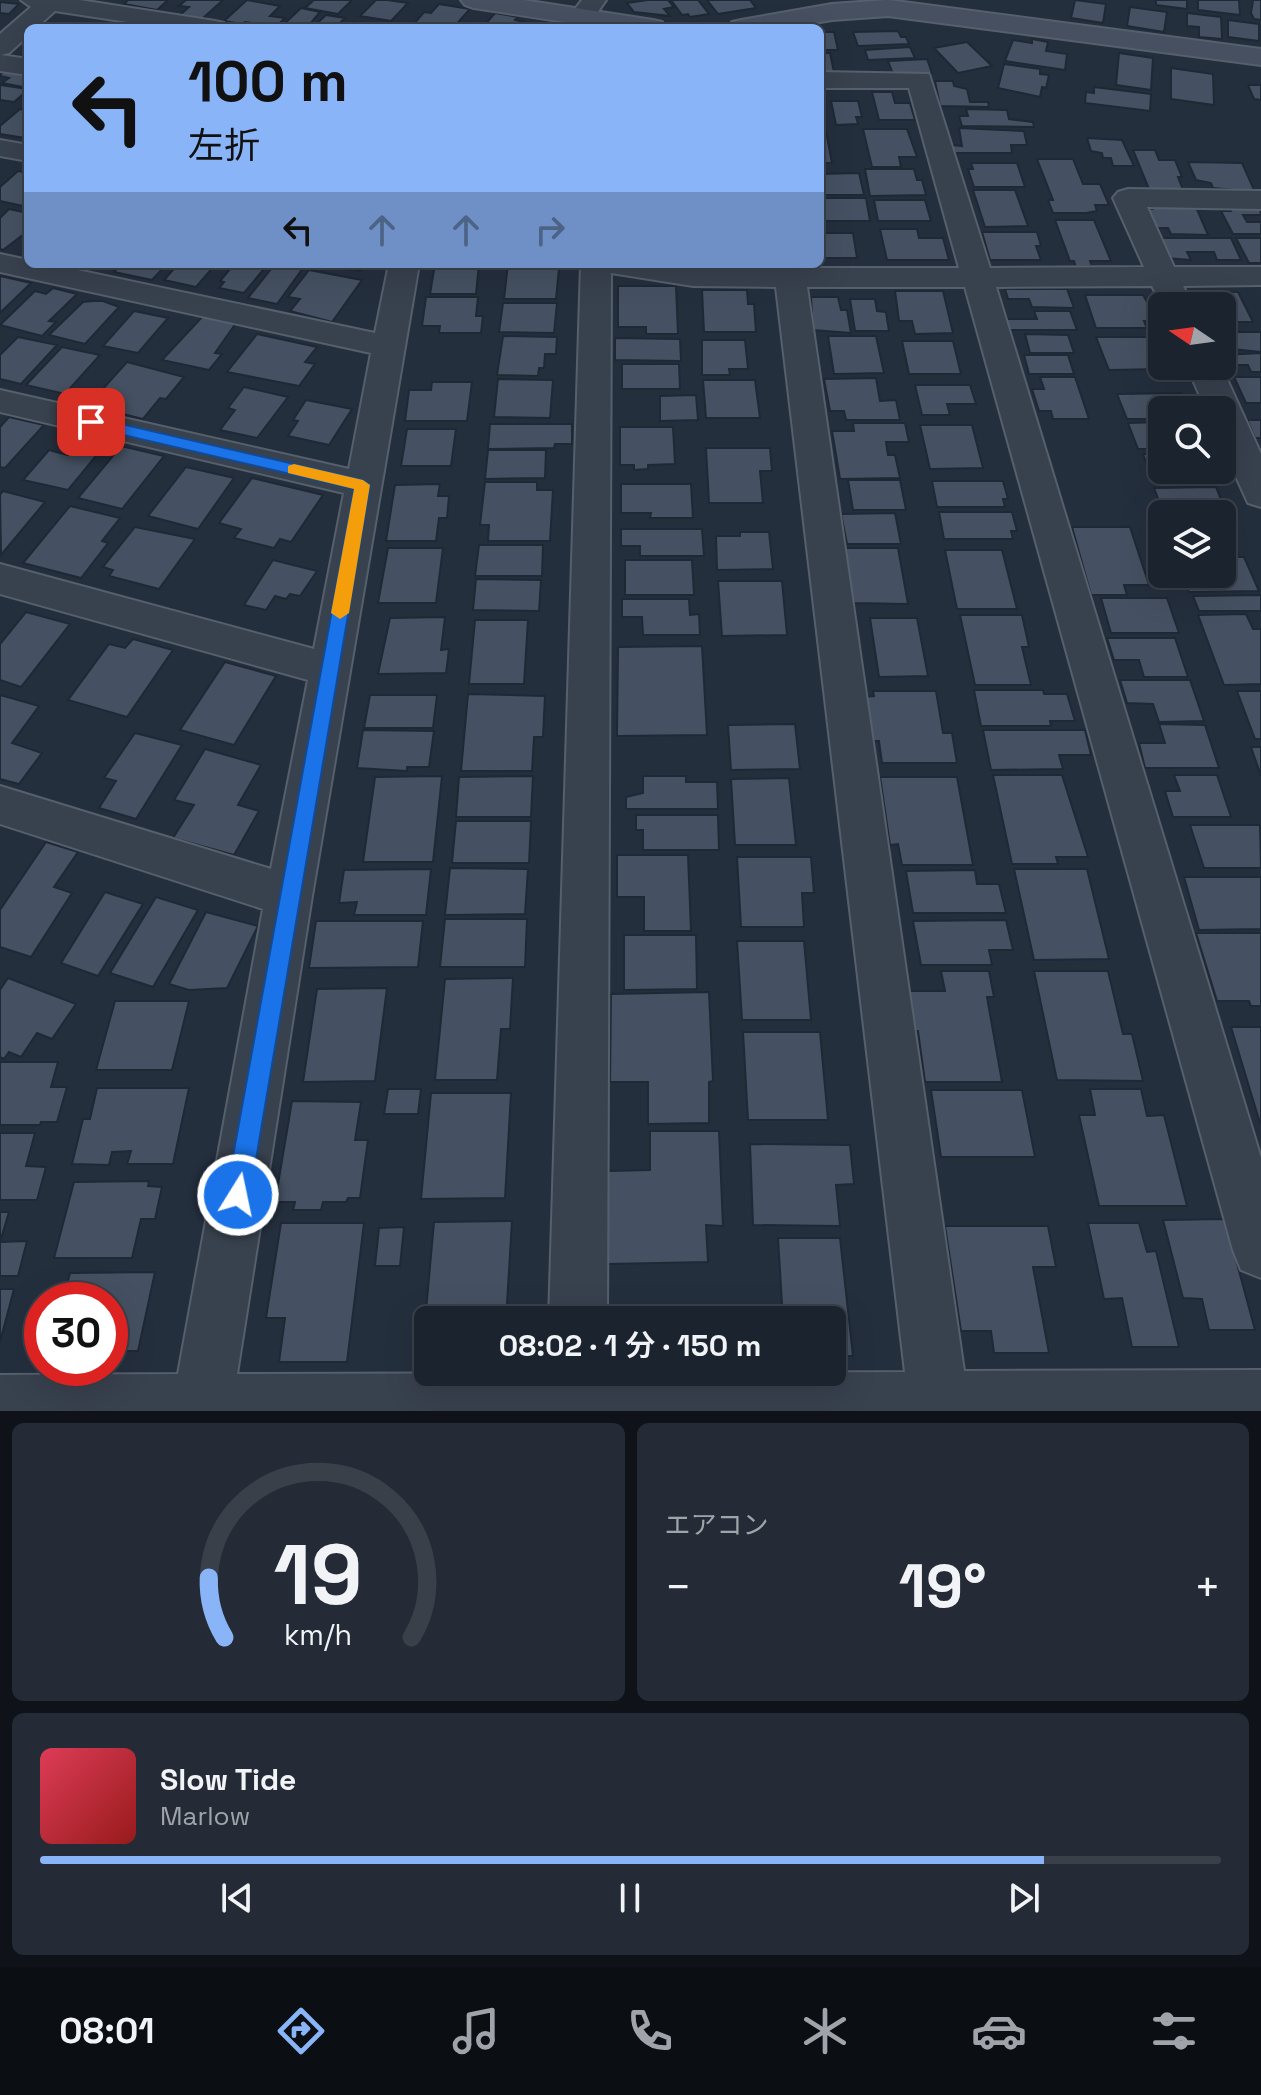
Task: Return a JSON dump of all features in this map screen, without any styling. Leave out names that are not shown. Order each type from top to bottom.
[{"type":"street","points":[[0,48],[46,0],[191,24]]},
{"type":"street","points":[[474,0],[588,8],[640,24]]},
{"type":"street","points":[[766,24],[832,12],[888,8],[1261,57]]},
{"type":"street","points":[[0,63],[24,66]]},
{"type":"street","points":[[824,80],[920,80],[1261,1250]]},
{"type":"street","points":[[0,148],[24,152]]},
{"type":"street","points":[[1171,292],[1128,198],[1261,200]]},
{"type":"street","points":[[0,263],[388,346]]},
{"type":"street","points":[[202,1408],[289,896],[403,268]]},
{"type":"street","points":[[578,1306],[596,268]]},
{"type":"street","points":[[637,268],[693,277],[789,271],[979,278],[1261,276]]},
{"type":"street","points":[[789,271],[940,1406]]},
{"type":"street","points":[[1210,380],[1261,494]]},
{"type":"street","points":[[0,401],[363,485]]},
{"type":"street","points":[[0,579],[330,670]]},
{"type":"street","points":[[0,805],[289,896]]},
{"type":"street","points":[[0,1405],[202,1408],[577,1395],[940,1406],[1261,1400]]},
{"type":"building","points":[[128,0],[168,0],[157,10],[124,4]]},
{"type":"building","points":[[186,0],[223,0],[202,19],[180,15],[189,7],[179,6]]},
{"type":"building","points":[[247,0],[280,6],[270,16],[285,18],[279,24],[224,21]]},
{"type":"building","points":[[314,0],[352,0],[338,14],[305,8]]},
{"type":"building","points":[[376,0],[408,3],[391,21],[360,16]]},
{"type":"building","points":[[668,0],[674,7],[664,9],[670,16],[634,12],[627,3]]},
{"type":"building","points":[[671,0],[698,0],[709,14],[682,15]]},
{"type":"building","points":[[707,0],[750,0],[756,8],[718,14]]},
{"type":"building","points":[[1075,0],[1106,4],[1103,23],[1071,18]]},
{"type":"building","points":[[1156,0],[1187,0],[1187,9],[1156,5]]},
{"type":"building","points":[[1198,0],[1239,0],[1240,15],[1198,10]]},
{"type":"building","points":[[1253,0],[1261,0],[1261,20],[1254,19],[1251,13]]},
{"type":"building","points":[[0,2],[19,4],[9,14],[0,13]]},
{"type":"building","points":[[439,4],[470,9],[457,24],[414,24],[424,12],[431,13]]},
{"type":"building","points":[[1130,7],[1167,12],[1164,32],[1127,26]]},
{"type":"building","points":[[301,8],[320,12],[310,24],[284,24]]},
{"type":"building","points":[[495,13],[518,17],[515,20],[529,23],[528,24],[486,24]]},
{"type":"building","points":[[1187,13],[1221,17],[1222,39],[1199,37],[1199,27],[1187,26]]},
{"type":"building","points":[[326,15],[345,18],[340,23],[344,24],[316,24]]},
{"type":"building","points":[[1228,20],[1259,24],[1259,41],[1228,37]]},
{"type":"building","points":[[898,31],[909,44],[858,46],[853,32]]},
{"type":"building","points":[[824,32],[834,32],[838,50],[824,50]]},
{"type":"building","points":[[1032,39],[1048,42],[1046,51],[1067,54],[1065,70],[1005,61],[1013,40],[1032,43]]},
{"type":"building","points":[[967,42],[992,66],[958,73],[934,48]]},
{"type":"building","points":[[910,47],[915,58],[868,60],[865,50]]},
{"type":"building","points":[[824,53],[830,53],[834,72],[824,72]]},
{"type":"building","points":[[1119,53],[1153,58],[1151,90],[1116,85]]},
{"type":"building","points":[[927,59],[932,73],[893,74],[888,61]]},
{"type":"building","points":[[1004,64],[1040,69],[1040,74],[1049,75],[1040,97],[998,88]]},
{"type":"building","points":[[1171,68],[1213,74],[1214,105],[1171,99]]},
{"type":"building","points":[[4,69],[24,73],[24,87],[2,83],[9,78],[0,76]]},
{"type":"building","points":[[935,81],[953,81],[954,86],[967,89],[970,102],[988,102],[989,107],[940,106]]},
{"type":"building","points":[[0,85],[24,88],[24,93],[14,102],[0,100]]},
{"type":"building","points":[[1248,85],[1261,85],[1261,100],[1254,99]]},
{"type":"building","points":[[1094,87],[1151,94],[1150,111],[1085,103],[1086,92],[1094,93]]},
{"type":"building","points":[[872,92],[892,92],[895,103],[910,103],[915,120],[879,120]]},
{"type":"building","points":[[831,101],[858,101],[862,117],[856,117],[858,124],[836,125]]},
{"type":"building","points":[[20,109],[24,110],[24,138],[0,134],[0,126]]},
{"type":"building","points":[[966,109],[1007,110],[1009,119],[1033,122],[1034,127],[962,126],[959,116],[968,116]]},
{"type":"building","points":[[959,128],[1024,131],[1027,145],[1011,145],[1012,153],[952,153],[952,145],[962,146]]},
{"type":"building","points":[[863,129],[907,129],[917,157],[899,157],[901,167],[872,167]]},
{"type":"building","points":[[824,131],[826,131],[832,163],[824,163]]},
{"type":"building","points":[[1087,138],[1122,140],[1134,166],[1113,166],[1111,158],[1103,158],[1102,153],[1091,151]]},
{"type":"building","points":[[1133,150],[1155,150],[1159,160],[1175,160],[1183,190],[1149,189]]},
{"type":"building","points":[[1037,159],[1073,159],[1083,184],[1100,184],[1109,205],[1095,205],[1097,211],[1086,213],[1053,213],[1048,200],[1053,200]]},
{"type":"building","points":[[1188,162],[1242,163],[1255,192],[1213,188],[1211,183],[1196,180]]},
{"type":"building","points":[[971,163],[1017,163],[1025,187],[974,187],[968,169],[973,169]]},
{"type":"building","points":[[865,169],[914,169],[917,180],[922,180],[926,195],[870,196]]},
{"type":"building","points":[[18,171],[24,172],[24,205],[0,201],[0,187]]},
{"type":"building","points":[[859,173],[864,195],[824,195],[824,174]]},
{"type":"building","points":[[973,190],[1015,190],[1028,226],[985,227]]},
{"type":"building","points":[[824,198],[866,198],[870,221],[824,221]]},
{"type":"building","points":[[874,200],[925,200],[931,221],[878,221]]},
{"type":"building","points":[[1152,206],[1196,207],[1208,235],[1171,234],[1168,228],[1154,228],[1147,209],[1153,209]]},
{"type":"building","points":[[1230,207],[1260,208],[1261,215],[1243,215],[1247,222],[1261,222],[1261,234],[1233,234],[1221,211],[1231,211]]},
{"type":"building","points":[[9,209],[24,212],[24,234],[3,250],[0,249],[0,218]]},
{"type":"building","points":[[1055,220],[1094,220],[1111,261],[1090,261],[1092,266],[1076,267],[1074,261],[1070,261]]},
{"type":"building","points":[[880,229],[917,229],[919,238],[943,238],[949,260],[887,260]]},
{"type":"building","points":[[982,232],[1037,232],[1041,246],[1036,246],[1041,260],[990,260]]},
{"type":"building","points":[[824,233],[853,233],[857,258],[824,258]]},
{"type":"building","points":[[1158,238],[1231,238],[1241,260],[1217,260],[1214,252],[1187,252],[1191,260],[1166,258]]},
{"type":"building","points":[[1236,238],[1261,238],[1261,263],[1249,263]]},
{"type":"building","points":[[118,268],[163,268],[152,280],[114,272]]},
{"type":"building","points":[[174,268],[213,268],[196,287],[164,280]]},
{"type":"building","points":[[231,268],[265,268],[244,293],[219,288],[224,282],[220,281]]},
{"type":"building","points":[[272,268],[303,268],[277,304],[248,298]]},
{"type":"building","points":[[434,268],[479,268],[476,294],[430,294]]},
{"type":"building","points":[[508,268],[559,268],[556,299],[504,299]]},
{"type":"building","points":[[309,270],[362,280],[332,322],[290,311],[300,299],[288,297]]},
{"type":"building","points":[[0,276],[31,283],[0,313]]},
{"type":"building","points":[[618,286],[676,286],[678,334],[646,334],[646,327],[618,327]]},
{"type":"building","points":[[53,288],[77,294],[49,321],[56,322],[42,336],[0,325],[35,291],[46,294]]},
{"type":"building","points":[[1005,289],[1067,289],[1074,308],[1032,307],[1029,299],[1008,299]]},
{"type":"building","points":[[702,290],[747,290],[748,304],[754,304],[756,332],[704,332]]},
{"type":"building","points":[[895,291],[943,291],[953,333],[915,334],[912,321],[899,321]]},
{"type":"building","points":[[1236,292],[1238,292],[1253,322],[1236,322]]},
{"type":"building","points":[[1085,295],[1143,295],[1148,304],[1148,321],[1144,321],[1147,328],[1096,328]]},
{"type":"building","points":[[426,297],[478,297],[476,316],[483,316],[481,333],[439,333],[440,326],[422,326]]},
{"type":"building","points":[[811,297],[838,297],[841,310],[847,310],[851,333],[813,330]]},
{"type":"building","points":[[850,299],[875,299],[877,311],[886,312],[889,331],[855,331]]},
{"type":"building","points":[[103,301],[119,307],[85,344],[49,335],[83,302]]},
{"type":"building","points":[[503,303],[557,303],[554,333],[499,332]]},
{"type":"building","points":[[134,311],[168,318],[138,353],[103,346]]},
{"type":"building","points":[[1034,311],[1070,311],[1077,330],[1008,330],[1005,319],[1037,319]]},
{"type":"building","points":[[203,316],[236,323],[215,353],[222,354],[209,370],[162,360]]},
{"type":"building","points":[[1236,332],[1261,332],[1261,352],[1236,349]]},
{"type":"building","points":[[257,334],[317,347],[305,362],[315,364],[299,386],[227,372]]},
{"type":"building","points":[[1025,334],[1068,335],[1074,353],[1030,353]]},
{"type":"building","points":[[503,336],[557,337],[556,354],[545,354],[544,368],[539,368],[538,376],[497,375]]},
{"type":"building","points":[[828,336],[876,336],[884,373],[834,374]]},
{"type":"building","points":[[18,337],[57,345],[21,384],[0,379],[0,355]]},
{"type":"building","points":[[1096,337],[1147,337],[1148,369],[1109,370]]},
{"type":"building","points":[[615,338],[680,339],[681,361],[615,360]]},
{"type":"building","points":[[702,340],[745,340],[748,369],[729,369],[730,375],[702,375]]},
{"type":"building","points":[[902,341],[953,341],[961,374],[909,374]]},
{"type":"building","points":[[62,347],[100,355],[65,394],[26,385]]},
{"type":"building","points":[[1261,353],[1261,372],[1251,372],[1248,365],[1236,365],[1236,354]]},
{"type":"building","points":[[1024,355],[1068,355],[1074,374],[1029,374]]},
{"type":"building","points":[[127,362],[184,377],[166,399],[160,398],[143,419],[102,409],[105,404],[92,401]]},
{"type":"building","points":[[622,364],[679,364],[680,389],[622,389]]},
{"type":"building","points":[[1040,377],[1075,377],[1089,419],[1053,419],[1051,411],[1039,411],[1032,389],[1044,389]]},
{"type":"building","points":[[1236,377],[1261,377],[1261,403],[1246,403]]},
{"type":"building","points":[[876,378],[880,401],[896,400],[900,420],[846,420],[844,411],[830,411],[824,379]]},
{"type":"building","points":[[498,379],[553,380],[550,418],[494,417]]},
{"type":"building","points":[[703,380],[755,380],[760,418],[706,418]]},
{"type":"building","points":[[432,382],[472,382],[467,421],[405,421],[409,390],[431,390]]},
{"type":"building","points":[[915,385],[970,385],[976,404],[947,404],[950,415],[922,415]]},
{"type":"building","points":[[244,387],[288,397],[257,438],[220,430],[235,410],[228,408]]},
{"type":"building","points":[[1181,393],[1182,396],[1148,396],[1148,419],[1127,419],[1117,394]]},
{"type":"building","points":[[696,395],[698,420],[660,421],[660,396]]},
{"type":"building","points":[[306,400],[352,409],[329,445],[288,436],[298,421],[293,420]]},
{"type":"building","points":[[9,417],[44,425],[5,468],[0,467],[0,427]]},
{"type":"building","points":[[1247,420],[1261,420],[1261,438],[1255,438]]},
{"type":"building","points":[[1148,422],[1148,449],[1138,449],[1128,423]]},
{"type":"building","points":[[853,423],[905,423],[909,442],[886,442],[888,455],[895,455],[900,478],[840,479],[832,431],[854,431]]},
{"type":"building","points":[[490,424],[572,424],[572,444],[555,444],[554,448],[488,449]]},
{"type":"building","points":[[920,425],[972,425],[983,468],[930,469]]},
{"type":"building","points":[[620,427],[673,427],[675,464],[648,465],[648,469],[634,470],[634,465],[620,465]]},
{"type":"building","points":[[407,429],[456,429],[451,466],[401,466]]},
{"type":"building","points":[[81,440],[105,445],[68,490],[23,480],[49,450],[68,455]]},
{"type":"building","points":[[121,446],[164,456],[122,509],[78,498]]},
{"type":"building","points":[[706,448],[770,448],[772,471],[760,471],[763,503],[709,503]]},
{"type":"building","points":[[488,450],[546,450],[545,478],[485,479]]},
{"type":"building","points":[[186,467],[234,478],[198,529],[148,516]]},
{"type":"building","points":[[252,478],[323,495],[291,542],[280,539],[274,548],[234,538],[241,529],[219,523]]},
{"type":"building","points":[[848,480],[900,480],[906,510],[853,510]]},
{"type":"building","points":[[932,481],[1003,481],[1008,499],[1003,499],[1005,507],[937,507]]},
{"type":"building","points":[[485,482],[537,482],[537,490],[553,490],[550,541],[488,541],[489,525],[480,525]]},
{"type":"building","points":[[440,484],[438,496],[449,496],[447,518],[439,518],[436,541],[386,541],[395,485]]},
{"type":"building","points":[[621,484],[691,484],[693,518],[650,518],[651,513],[621,513]]},
{"type":"building","points":[[1216,487],[1221,500],[1159,500],[1154,488]]},
{"type":"building","points":[[3,491],[45,502],[1,555],[0,495]]},
{"type":"building","points":[[70,506],[120,518],[102,541],[108,543],[81,578],[23,563]]},
{"type":"building","points":[[939,512],[1012,512],[1017,531],[1011,531],[1013,539],[944,539]]},
{"type":"building","points":[[895,513],[901,544],[847,544],[841,514]]},
{"type":"building","points":[[135,527],[195,539],[159,589],[109,576],[113,570],[103,567]]},
{"type":"building","points":[[1072,527],[1130,527],[1148,585],[1124,585],[1127,595],[1091,595]]},
{"type":"building","points":[[621,529],[702,529],[704,556],[640,556],[640,546],[621,546]]},
{"type":"building","points":[[740,532],[769,532],[773,569],[717,570],[716,536],[740,536]]},
{"type":"building","points":[[479,545],[543,545],[542,576],[475,576]]},
{"type":"building","points":[[388,548],[443,548],[436,603],[378,603]]},
{"type":"building","points":[[843,548],[898,548],[908,604],[852,603]]},
{"type":"building","points":[[945,550],[1002,550],[1017,609],[957,609]]},
{"type":"building","points":[[1236,557],[1244,557],[1259,591],[1189,592],[1188,588],[1236,588]]},
{"type":"building","points":[[273,560],[317,571],[300,596],[290,594],[286,599],[275,596],[266,610],[244,605]]},
{"type":"building","points":[[625,560],[692,560],[694,595],[625,595]]},
{"type":"building","points":[[476,579],[541,580],[539,611],[473,610]]},
{"type":"building","points":[[718,581],[782,581],[787,635],[722,636]]},
{"type":"building","points":[[1261,595],[1261,611],[1199,611],[1193,596]]},
{"type":"building","points":[[1101,598],[1167,598],[1179,633],[1111,633]]},
{"type":"building","points":[[622,599],[689,599],[690,615],[699,614],[700,635],[643,635],[642,617],[622,617]]},
{"type":"building","points":[[26,612],[70,624],[21,687],[0,680],[0,644]]},
{"type":"building","points":[[1246,614],[1253,629],[1261,629],[1261,684],[1224,685],[1198,615]]},
{"type":"building","points":[[960,615],[1022,615],[1029,647],[1022,647],[1031,685],[975,685]]},
{"type":"building","points":[[445,617],[441,650],[449,649],[446,673],[378,674],[390,618]]},
{"type":"building","points":[[870,618],[917,618],[928,676],[879,677]]},
{"type":"building","points":[[475,620],[528,620],[524,684],[469,684]]},
{"type":"building","points":[[1107,638],[1175,638],[1188,677],[1144,677],[1139,660],[1114,660]]},
{"type":"building","points":[[133,639],[173,650],[127,717],[68,700],[109,644],[125,648]]},
{"type":"building","points":[[702,646],[707,735],[617,736],[618,647]]},
{"type":"building","points":[[225,662],[276,676],[234,745],[180,730]]},
{"type":"building","points":[[1120,680],[1190,680],[1204,721],[1159,722],[1153,704],[1127,703]]},
{"type":"building","points":[[974,690],[1043,690],[1044,694],[1067,694],[1075,721],[1050,721],[1051,726],[981,726]]},
{"type":"building","points":[[873,691],[936,691],[943,733],[952,733],[957,763],[882,763],[879,741],[868,741],[863,697],[874,696]]},
{"type":"building","points":[[1237,691],[1261,691],[1261,739],[1255,739]]},
{"type":"building","points":[[468,694],[545,696],[543,737],[534,737],[532,771],[461,771]]},
{"type":"building","points":[[0,695],[39,706],[12,743],[42,753],[19,784],[0,779]]},
{"type":"building","points":[[370,695],[437,695],[433,728],[364,728]]},
{"type":"building","points":[[795,724],[800,769],[731,770],[728,725]]},
{"type":"building","points":[[1159,724],[1205,725],[1219,768],[1145,768],[1139,743],[1165,743]]},
{"type":"building","points":[[363,730],[434,731],[429,767],[407,767],[407,771],[357,768]]},
{"type":"building","points":[[983,730],[1085,730],[1091,755],[1059,755],[1063,769],[991,770]]},
{"type":"building","points":[[135,733],[182,745],[136,819],[99,808],[116,781],[104,778]]},
{"type":"building","points":[[1251,747],[1261,747],[1261,776]]},
{"type":"building","points":[[205,749],[261,765],[238,805],[259,811],[234,855],[173,838],[194,805],[174,800]]},
{"type":"building","points":[[993,775],[1062,775],[1088,857],[1056,857],[1058,864],[1012,864]]},
{"type":"building","points":[[1174,775],[1217,775],[1231,817],[1173,817],[1165,791],[1180,791]]},
{"type":"building","points":[[442,776],[433,862],[363,862],[375,777]]},
{"type":"building","points":[[533,776],[531,817],[456,817],[459,777]]},
{"type":"building","points":[[643,776],[686,776],[686,782],[717,782],[718,809],[626,809],[626,797],[643,793]]},
{"type":"building","points":[[880,777],[957,777],[973,865],[902,865],[898,844],[890,845]]},
{"type":"building","points":[[789,778],[796,845],[735,845],[731,779]]},
{"type":"building","points":[[636,815],[718,815],[719,850],[643,850],[643,830],[636,830]]},
{"type":"building","points":[[456,821],[531,821],[529,863],[452,863]]},
{"type":"building","points":[[1190,825],[1260,825],[1261,868],[1204,868]]},
{"type":"building","points":[[46,842],[78,852],[54,887],[72,893],[31,957],[0,947],[0,910]]},
{"type":"building","points":[[617,855],[688,855],[691,931],[644,931],[644,897],[617,897]]},
{"type":"building","points":[[737,857],[811,857],[814,893],[802,893],[804,927],[741,927]]},
{"type":"building","points":[[450,868],[528,869],[525,914],[445,915]]},
{"type":"building","points":[[431,869],[426,915],[354,915],[357,902],[339,903],[344,870]]},
{"type":"building","points":[[1014,869],[1087,869],[1109,959],[1034,960]]},
{"type":"building","points":[[975,870],[977,884],[999,884],[1006,913],[913,913],[906,871]]},
{"type":"building","points":[[1184,877],[1261,877],[1261,929],[1199,930]]},
{"type":"building","points":[[105,892],[143,904],[98,976],[61,963]]},
{"type":"building","points":[[156,897],[198,910],[153,987],[110,973]]},
{"type":"building","points":[[206,912],[258,926],[227,988],[189,990],[169,984]]},
{"type":"building","points":[[445,919],[527,919],[525,967],[440,967]]},
{"type":"building","points":[[1006,920],[1013,950],[989,950],[992,965],[921,965],[913,921]]},
{"type":"building","points":[[316,921],[423,921],[418,967],[309,968]]},
{"type":"building","points":[[1196,933],[1261,933],[1261,1006],[1251,1006],[1249,1001],[1217,1001]]},
{"type":"building","points":[[624,935],[696,935],[697,989],[624,990]]},
{"type":"building","points":[[737,941],[804,941],[811,1020],[742,1020]]},
{"type":"building","points":[[941,971],[989,971],[994,997],[987,997],[1002,1082],[925,1082],[918,1031],[913,1031],[907,991],[945,991]]},
{"type":"building","points":[[1034,971],[1108,971],[1123,1034],[1132,1034],[1143,1081],[1057,1080]]},
{"type":"building","points":[[8,978],[76,1004],[52,1039],[37,1033],[21,1057],[9,1052],[4,1059],[0,1057],[0,990]]},
{"type":"building","points":[[513,978],[510,1029],[501,1029],[497,1080],[435,1080],[445,979]]},
{"type":"building","points":[[387,988],[375,1081],[303,1082],[317,989]]},
{"type":"building","points":[[709,992],[713,1081],[709,1082],[709,1123],[648,1124],[648,1082],[610,1082],[611,994]]},
{"type":"building","points":[[115,1001],[189,1001],[172,1070],[96,1070]]},
{"type":"building","points":[[1231,1027],[1261,1027],[1261,1123],[1260,1123]]},
{"type":"building","points":[[743,1032],[820,1032],[828,1120],[748,1120]]},
{"type":"building","points":[[0,1062],[58,1062],[51,1087],[67,1087],[57,1122],[0,1125]]},
{"type":"building","points":[[97,1088],[189,1088],[173,1164],[127,1164],[131,1151],[112,1152],[109,1165],[72,1164],[83,1119],[90,1119]]},
{"type":"building","points":[[388,1089],[421,1089],[418,1114],[384,1114]]},
{"type":"building","points":[[1090,1089],[1141,1089],[1147,1116],[1164,1115],[1187,1206],[1099,1206],[1079,1115],[1095,1115]]},
{"type":"building","points":[[931,1090],[1022,1090],[1035,1157],[941,1157]]},
{"type":"building","points":[[431,1093],[511,1093],[505,1198],[421,1199]]},
{"type":"building","points":[[292,1101],[361,1102],[355,1140],[368,1140],[360,1198],[348,1198],[346,1202],[323,1202],[321,1210],[293,1210],[295,1202],[275,1202]]},
{"type":"building","points":[[650,1131],[719,1131],[723,1226],[706,1225],[708,1262],[607,1264],[608,1171],[650,1170]]},
{"type":"building","points":[[0,1133],[35,1133],[26,1166],[46,1167],[37,1200],[0,1200]]},
{"type":"building","points":[[750,1144],[850,1145],[854,1184],[836,1185],[840,1226],[753,1225]]},
{"type":"building","points":[[149,1181],[148,1186],[162,1187],[155,1219],[141,1219],[132,1258],[54,1258],[74,1182]]},
{"type":"building","points":[[0,1212],[9,1212],[0,1242]]},
{"type":"building","points":[[1225,1219],[1255,1330],[1209,1330],[1202,1299],[1183,1298],[1163,1220]]},
{"type":"building","points":[[512,1221],[507,1306],[426,1306],[434,1222]]},
{"type":"building","points":[[281,1223],[364,1223],[347,1362],[279,1362],[285,1318],[266,1318]]},
{"type":"building","points":[[1088,1223],[1139,1223],[1147,1252],[1156,1251],[1179,1347],[1132,1347],[1122,1298],[1104,1299]]},
{"type":"building","points":[[945,1226],[1048,1226],[1056,1267],[1033,1267],[1049,1353],[994,1353],[991,1331],[961,1331]]},
{"type":"building","points":[[404,1227],[400,1266],[375,1266],[379,1228]]},
{"type":"building","points":[[778,1238],[840,1238],[853,1356],[846,1356],[846,1306],[782,1306]]},
{"type":"building","points":[[27,1241],[18,1276],[0,1276],[0,1242]]},
{"type":"building","points":[[155,1272],[138,1351],[128,1351],[128,1282],[68,1282],[70,1273]]},
{"type":"building","points":[[0,1289],[14,1289],[0,1342]]},
{"type":"slow traffic","points":[[294,469],[363,485],[340,613]]},
{"type":"route","points":[[91,422],[363,485],[238,1195]]}]
